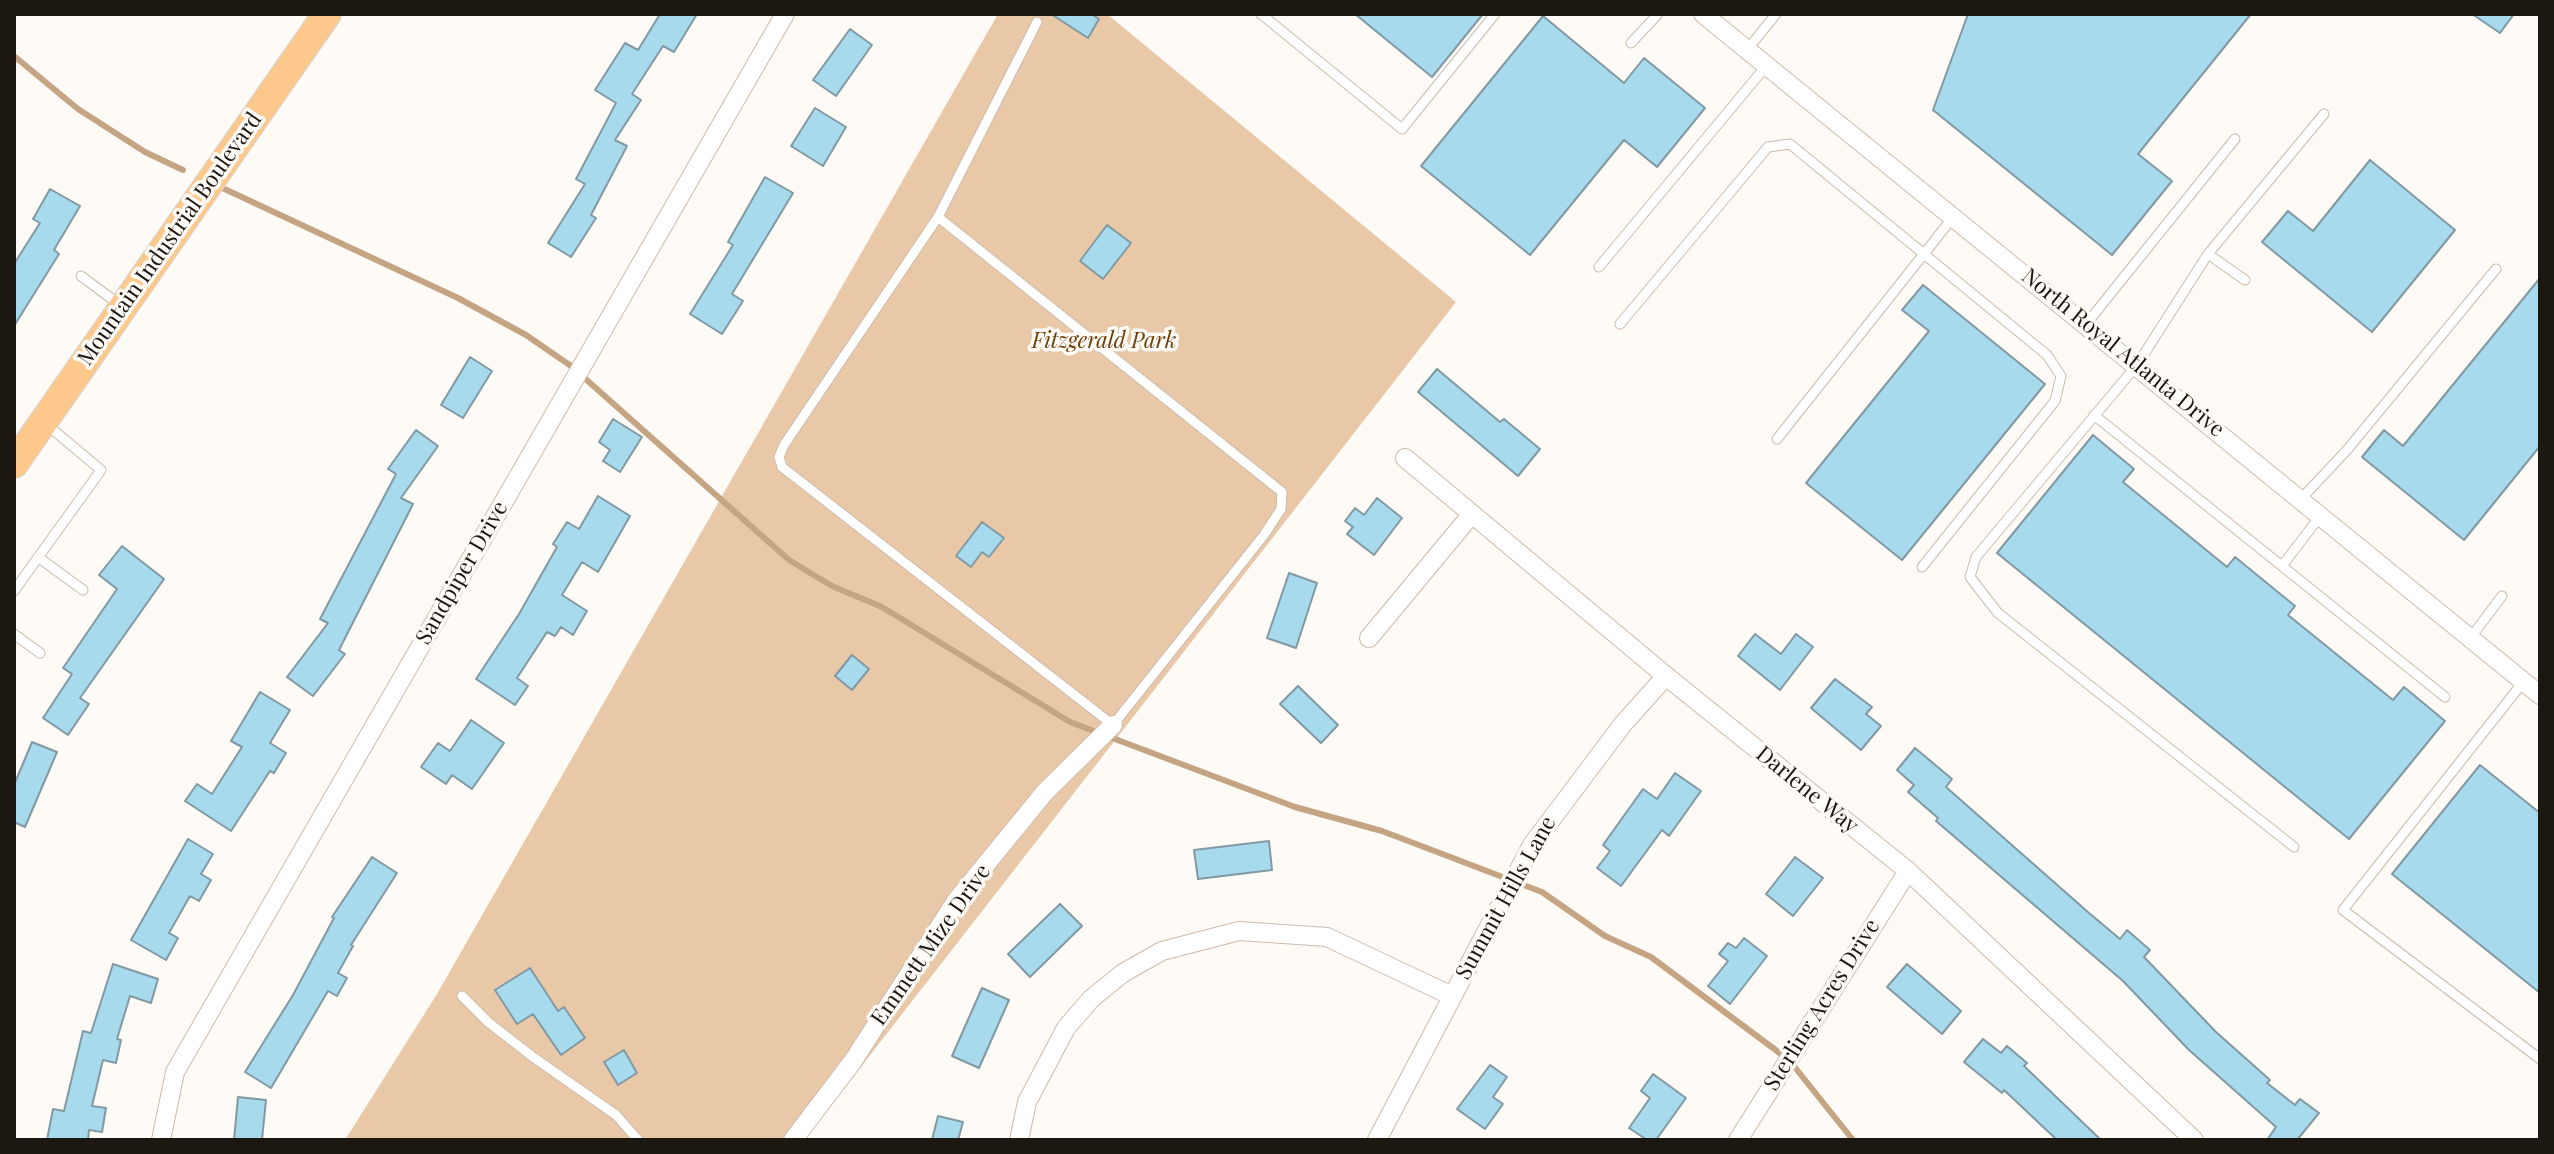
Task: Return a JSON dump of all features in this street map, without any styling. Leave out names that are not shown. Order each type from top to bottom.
[{"type":"main road","name":"Mountain Industrial Boulevard","points":[[14,464],[327,14]]},
{"type":"street","name":"Sandpiper Drive","points":[[161,1140],[175,1072],[785,14]]},
{"type":"street","name":"North Royal Atlanta Drive","points":[[1703,14],[2087,323],[2540,695]]},
{"type":"street","name":"Darlene Way","points":[[1405,458],[1666,676],[1908,871],[2194,1140]]},
{"type":"street","points":[[1369,638],[1471,515]]},
{"type":"street","name":"Summit Hills Lane","points":[[1377,1140],[1532,845],[1623,724],[1666,676]]},
{"type":"street","name":"Emmett Mize Drive","points":[[793,1140],[853,1061],[956,901],[1045,792],[1113,725]]},
{"type":"street","name":"Sterling Acres Drive","points":[[1738,1140],[1908,871]]},
{"type":"street","points":[[1019,1140],[1027,1102],[1066,1028],[1102,990],[1162,951],[1239,931],[1327,937],[1452,996]]},
{"type":"lane","points":[[1261,14],[1402,129],[1495,14]]},
{"type":"lane","points":[[1631,43],[1658,14]]},
{"type":"lane","points":[[1747,50],[1776,14]]},
{"type":"lane","points":[[938,217],[1282,492],[1281,509],[1264,535],[1113,725],[782,467],[779,457],[784,445],[938,217],[1037,22]]},
{"type":"lane","points":[[1599,267],[1767,65]]},
{"type":"lane","points":[[2294,847],[1998,613],[1970,577],[1976,557],[2137,365],[2208,254],[2324,114]]},
{"type":"lane","points":[[2087,323],[2235,139]]},
{"type":"lane","points":[[1620,324],[1768,147],[1790,144],[2047,355],[2061,376],[2055,401],[1922,567]]},
{"type":"lane","points":[[1777,439],[1954,216]]},
{"type":"lane","points":[[2208,254],[2245,280]]},
{"type":"lane","points":[[2301,499],[2347,450],[2496,269]]},
{"type":"lane","points":[[81,276],[123,307]]},
{"type":"lane","points":[[2094,415],[2445,697]]},
{"type":"lane","points":[[14,591],[101,470],[43,422]]},
{"type":"lane","points":[[2282,566],[2321,515]]},
{"type":"lane","points":[[38,557],[83,590]]},
{"type":"lane","points":[[2471,637],[2502,596]]},
{"type":"lane","points":[[14,634],[40,653]]},
{"type":"lane","points":[[2524,681],[2343,910],[2540,1059]]},
{"type":"lane","points":[[462,996],[522,1048],[616,1115],[638,1140]]},
{"type":"green space","name":"Fitzgerald Park","points":[[998,14],[1107,14],[1456,302],[804,1140],[345,1140],[437,994]]},
{"type":"building","points":[[660,14],[697,14],[674,52],[663,46],[632,94],[641,100],[615,140],[627,146],[591,215],[596,218],[571,257],[548,243],[585,184],[576,179],[616,103],[595,90],[625,43],[638,50]]},
{"type":"building","points":[[1051,14],[1091,14],[1099,19],[1088,38]]},
{"type":"building","points":[[1355,14],[1483,14],[1432,77]]},
{"type":"building","points":[[1968,14],[2251,14],[2138,154],[2172,181],[2112,255],[1933,110]]},
{"type":"building","points":[[2472,14],[2514,14],[2500,33]]},
{"type":"building","points":[[1543,16],[1624,83],[1644,58],[1705,108],[1657,167],[1624,140],[1530,255],[1421,166]]},
{"type":"building","points":[[850,29],[872,45],[836,96],[813,80]]},
{"type":"building","points":[[815,108],[846,127],[823,166],[791,146]]},
{"type":"building","points":[[2370,160],[2455,230],[2372,332],[2262,242],[2288,211],[2313,231]]},
{"type":"building","points":[[765,177],[793,193],[732,294],[743,301],[722,334],[690,314],[733,245],[728,242]]},
{"type":"building","points":[[50,189],[80,206],[54,250],[59,254],[14,326],[14,264],[40,223],[33,219]]},
{"type":"building","points":[[1107,225],[1131,243],[1103,279],[1080,261]]},
{"type":"building","points":[[2540,278],[2540,446],[2464,540],[2362,457],[2384,430],[2403,446]]},
{"type":"building","points":[[1923,285],[2045,384],[1902,560],[1806,483],[1929,331],[1902,310]]},
{"type":"building","points":[[470,357],[492,371],[463,418],[441,405]]},
{"type":"building","points":[[1437,369],[1500,422],[1504,419],[1540,449],[1518,476],[1418,392]]},
{"type":"building","points":[[613,419],[642,437],[620,472],[603,461],[610,450],[599,442]]},
{"type":"building","points":[[416,430],[438,446],[401,498],[413,504],[339,650],[345,654],[313,696],[287,677],[328,623],[320,619],[396,474],[388,469]]},
{"type":"building","points":[[2093,435],[2134,469],[2123,482],[2227,567],[2235,557],[2295,606],[2288,615],[2393,700],[2404,687],[2445,721],[2349,839],[1997,553]]},
{"type":"building","points":[[598,496],[630,516],[598,572],[582,562],[562,595],[587,611],[573,635],[561,627],[555,636],[547,632],[517,678],[528,686],[515,705],[476,679],[519,614],[557,547],[553,544],[567,522],[579,529]]},
{"type":"building","points":[[1377,498],[1402,518],[1374,555],[1347,534],[1353,527],[1345,521],[1355,508],[1364,515]]},
{"type":"building","points":[[982,522],[1004,538],[989,557],[982,552],[971,567],[956,556]]},
{"type":"building","points":[[122,546],[164,579],[80,698],[89,704],[68,735],[43,718],[72,674],[63,668],[117,589],[99,575]]},
{"type":"building","points":[[1289,573],[1317,583],[1296,648],[1267,638]]},
{"type":"building","points":[[1755,634],[1781,654],[1796,634],[1813,647],[1780,690],[1738,656]]},
{"type":"building","points":[[852,655],[869,669],[852,690],[835,676]]},
{"type":"building","points":[[1835,679],[1872,707],[1866,714],[1881,726],[1861,750],[1811,708]]},
{"type":"building","points":[[1298,686],[1338,725],[1321,743],[1280,704]]},
{"type":"building","points":[[260,692],[290,710],[270,743],[286,753],[274,773],[270,771],[231,831],[185,801],[197,784],[212,794],[242,747],[231,741]]},
{"type":"building","points":[[471,720],[504,743],[472,789],[452,775],[446,784],[421,767],[438,743],[450,751]]},
{"type":"building","points":[[32,742],[57,752],[25,827],[14,822],[14,785]]},
{"type":"building","points":[[1915,748],[1952,779],[1946,787],[2089,913],[2120,939],[2127,930],[2150,950],[2144,957],[2216,1032],[2270,1080],[2267,1083],[2295,1105],[2300,1099],[2319,1113],[2297,1140],[2267,1140],[2276,1127],[2189,1050],[2123,981],[1936,821],[1938,818],[1908,792],[1914,785],[1897,770]]},
{"type":"building","points":[[2480,765],[2540,813],[2540,993],[2392,874]]},
{"type":"building","points":[[1675,773],[1701,791],[1669,836],[1662,830],[1621,886],[1597,868],[1610,851],[1603,845],[1643,789],[1657,799]]},
{"type":"building","points":[[188,839],[213,854],[201,874],[211,880],[199,901],[190,896],[169,933],[178,938],[166,960],[131,940]]},
{"type":"building","points":[[1269,841],[1272,870],[1198,879],[1194,850]]},
{"type":"building","points":[[372,857],[397,873],[351,945],[338,973],[347,978],[337,996],[328,991],[271,1088],[245,1072],[293,995],[332,917]]},
{"type":"building","points":[[1795,857],[1823,878],[1793,916],[1766,894]]},
{"type":"building","points":[[1060,904],[1082,926],[1030,977],[1008,954]]},
{"type":"building","points":[[1744,938],[1767,956],[1730,1004],[1708,986],[1728,961],[1719,954],[1728,943],[1736,948]]},
{"type":"building","points":[[113,964],[158,979],[151,1003],[130,996],[117,1039],[121,1040],[116,1063],[103,1060],[92,1106],[106,1108],[102,1132],[89,1130],[88,1140],[47,1140],[53,1109],[64,1111],[83,1031],[91,1033]]},
{"type":"building","points":[[1907,964],[1961,1011],[1942,1034],[1887,987]]},
{"type":"building","points":[[530,968],[558,1011],[564,1007],[585,1038],[561,1055],[533,1014],[517,1024],[495,990]]},
{"type":"building","points":[[982,988],[1009,1000],[979,1068],[952,1056]]},
{"type":"building","points":[[1983,1039],[2001,1053],[2007,1046],[2027,1063],[2024,1066],[2101,1140],[2057,1140],[2004,1090],[2002,1093],[1964,1062]]},
{"type":"building","points":[[624,1050],[637,1073],[618,1085],[604,1062]]},
{"type":"building","points":[[1490,1065],[1507,1077],[1493,1097],[1503,1104],[1485,1129],[1457,1109]]},
{"type":"building","points":[[1653,1074],[1686,1098],[1656,1140],[1647,1140],[1629,1128],[1650,1098],[1641,1091]]},
{"type":"building","points":[[238,1097],[266,1100],[262,1140],[234,1140]]},
{"type":"building","points":[[938,1116],[963,1122],[958,1140],[932,1140]]},
{"type":"waterway","points":[[14,56],[78,109],[145,152],[183,170]]},
{"type":"waterway","points":[[216,185],[458,298],[526,335],[571,366],[789,560],[832,586],[882,607],[1070,722],[1295,807],[1382,831],[1542,892],[1605,936],[1651,957],[1789,1060],[1853,1140]]}]
